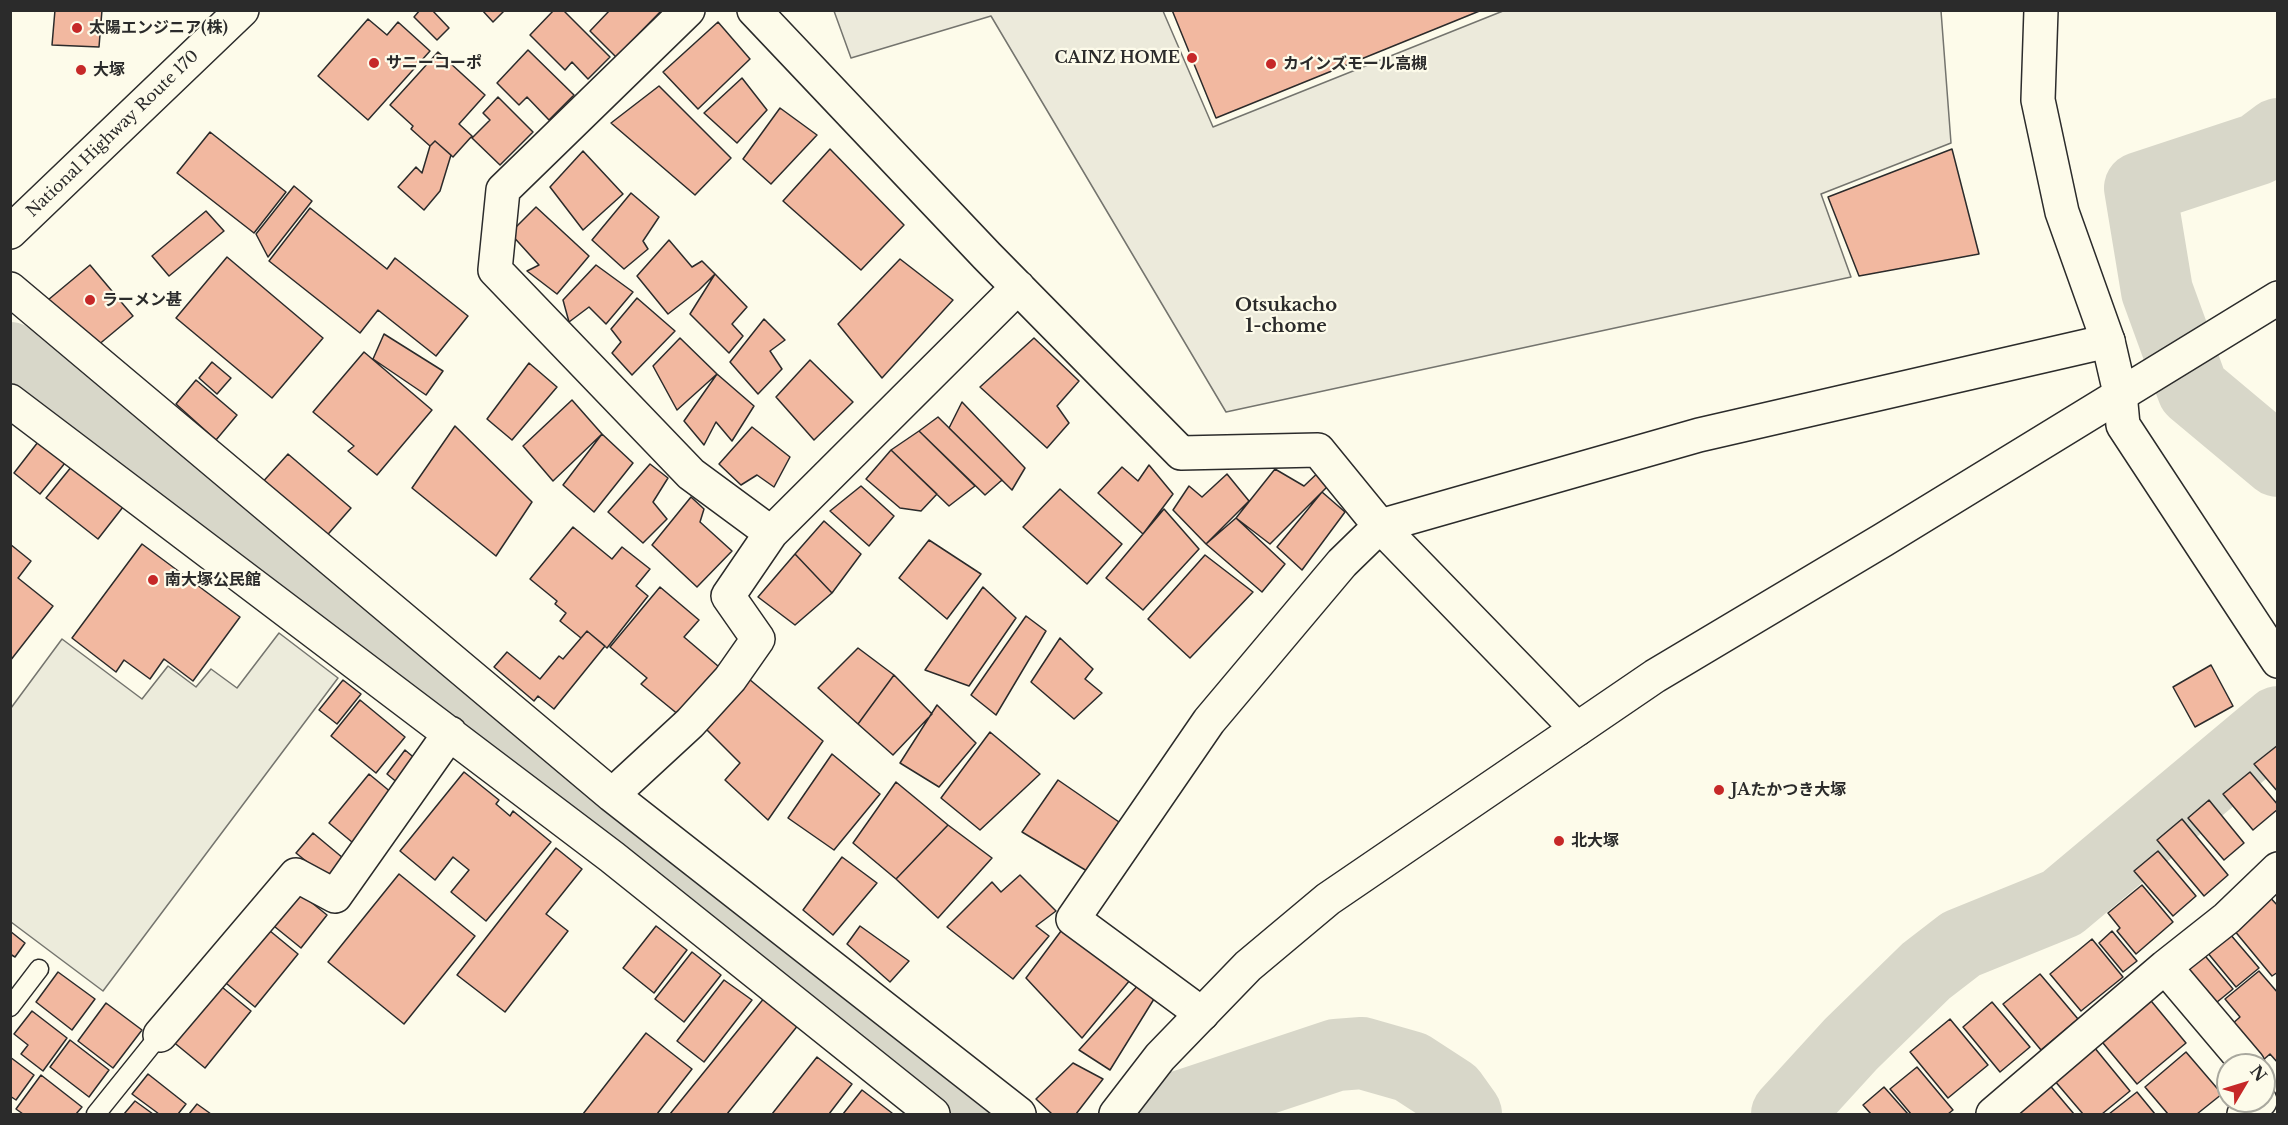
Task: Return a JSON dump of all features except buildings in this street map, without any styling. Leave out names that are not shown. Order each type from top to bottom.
[{"type":"main road","name":"National Highway Route 170","points":[[10,232],[242,10]]},
{"type":"main road","points":[[688,10],[503,190],[495,270],[691,474],[771,533]]},
{"type":"main road","points":[[754,10],[987,256],[1181,453],[1318,450],[1380,525],[1577,729]]},
{"type":"main road","points":[[2041,10],[2038,100],[2062,212],[2108,340],[2120,393],[2123,424],[2277,661]]},
{"type":"main road","points":[[612,795],[690,723],[730,678],[758,639],[728,596],[771,533],[1018,287]]},
{"type":"main road","points":[[10,289],[612,795],[1019,1114]]},
{"type":"main road","points":[[1116,1114],[1160,1057],[1248,966],[1328,899],[1655,676],[2277,298]]},
{"type":"main road","points":[[1202,1014],[1073,919],[1209,721],[1342,563],[1380,525],[1699,435],[2108,340]]},
{"type":"main road","points":[[10,400],[612,857],[933,1114]]},
{"type":"main road","points":[[157,1039],[296,875],[335,896],[450,733]]},
{"type":"main road","points":[[1993,1114],[2165,967],[2227,918],[2277,869]]},
{"type":"main road","points":[[2165,967],[2238,1053]]},
{"type":"lane","points":[[10,1007],[39,969]]},
{"type":"lane","points":[[96,1114],[157,1039]]},
{"type":"shaded area","points":[[834,11],[1163,11],[1213,127],[1503,11],[1941,11],[1951,143],[1821,194],[1851,277],[1226,412],[991,16],[851,58]]},
{"type":"shaded area","points":[[279,633],[338,678],[103,991],[11,922],[11,708],[62,639],[142,699],[168,666],[196,687],[211,669],[237,688]]},
{"type":"waterway","points":[[2278,134],[2258,149],[2140,188],[2157,291],[2193,390],[2278,461]]},
{"type":"waterway","points":[[10,358],[95,420],[980,1114]]},
{"type":"waterway","points":[[1787,1114],[1851,1044],[1926,971],[1961,944],[2062,903],[2278,722]]},
{"type":"waterway","points":[[1173,1114],[1183,1106],[1336,1055],[1362,1053],[1411,1067],[1451,1093],[1466,1114]]},
{"type":"place","name":"太陽エンジニア(株)","points":[[77,28]]},
{"type":"place","name":"CAINZ HOME","points":[[1192,58]]},
{"type":"place","name":"サニーコーポ","points":[[374,63]]},
{"type":"place","name":"カインズモール高槻","points":[[1271,64]]},
{"type":"place","name":"大塚","points":[[81,70]]},
{"type":"place","name":"ラーメン甚","points":[[90,300]]},
{"type":"place","name":"南大塚公民館","points":[[153,580]]},
{"type":"place","name":"JAたかつき大塚","points":[[1719,790]]},
{"type":"place","name":"北大塚","points":[[1559,841]]},
{"type":"district","name":"Otsukacho 1-chome","points":[[1286,316]]}]
